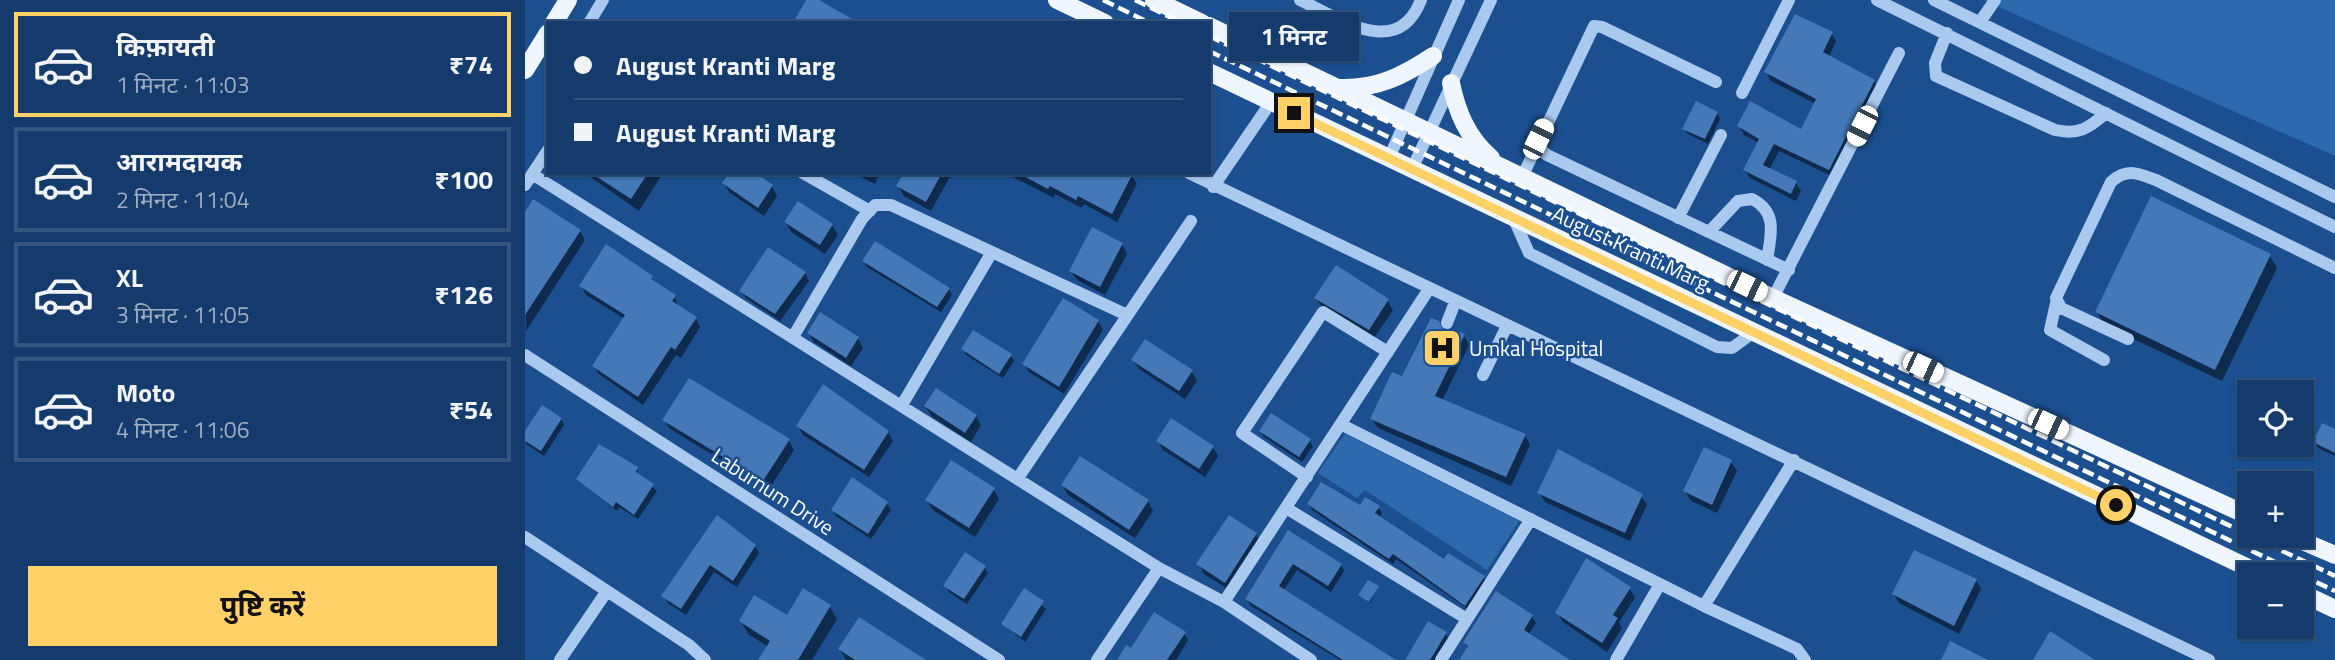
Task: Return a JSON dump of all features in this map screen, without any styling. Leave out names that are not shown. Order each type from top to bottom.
[{"type":"main road","points":[[555,21],[568,0]]},
{"type":"main road","points":[[1057,0],[1101,21]]},
{"type":"main road","points":[[1154,0],[1198,21]]},
{"type":"main road","name":"August Kranti Marg","points":[[1211,27],[1773,298],[2237,511]]},
{"type":"main road","points":[[525,70],[546,36]]},
{"type":"main road","points":[[1337,88],[1377,85],[1404,75],[1433,56]]},
{"type":"main road","name":"August Kranti Marg","points":[[1211,73],[2237,563]]},
{"type":"main road","points":[[1451,83],[1455,105],[1465,128],[1482,150],[1504,169]]},
{"type":"main road","points":[[2314,546],[2335,555]]},
{"type":"main road","points":[[2314,599],[2335,609]]},
{"type":"street","points":[[590,21],[603,0]]},
{"type":"street","points":[[1300,0],[1363,30],[1381,34],[1409,21],[1421,0]]},
{"type":"street","points":[[1389,158],[1459,0]]},
{"type":"street","points":[[1412,169],[1491,0]]},
{"type":"street","points":[[1742,93],[1790,0]]},
{"type":"street","points":[[1877,0],[2335,227]]},
{"type":"street","points":[[1934,0],[2335,197]]},
{"type":"street","points":[[1980,22],[1995,0]]},
{"type":"street","points":[[1521,177],[1594,26],[1602,27],[1716,82]]},
{"type":"street","points":[[1947,33],[1935,63],[1936,76],[2055,130],[2072,134],[2088,128],[2106,113]]},
{"type":"street","points":[[1773,298],[1899,53]]},
{"type":"street","points":[[1213,187],[1271,102]]},
{"type":"street","points":[[1678,218],[1721,135]]},
{"type":"street","points":[[1537,146],[1548,155],[1789,270]]},
{"type":"street","points":[[546,153],[529,179],[793,337],[1159,568],[1224,602],[1311,660]]},
{"type":"street","points":[[2104,360],[2050,330],[2056,298],[2111,182],[2122,173],[2134,172],[2335,268]]},
{"type":"street","points":[[807,175],[870,211]]},
{"type":"street","points":[[1192,175],[2209,660]]},
{"type":"street","points":[[1709,232],[1738,201],[1752,199],[1769,213],[1772,228],[1767,260]]},
{"type":"street","points":[[793,337],[875,205],[891,205],[1127,315]]},
{"type":"street","points":[[1513,217],[1529,253],[1717,347],[1732,348],[1754,332]]},
{"type":"street","points":[[1018,478],[1191,221]]},
{"type":"street","points":[[902,405],[992,252]]},
{"type":"street","points":[[1224,602],[1429,289]]},
{"type":"street","points":[[1447,323],[1455,302]]},
{"type":"street","points":[[2056,303],[2128,339]]},
{"type":"street","points":[[1307,477],[1242,433],[1322,312],[1388,352]]},
{"type":"street","points":[[1483,375],[1507,326]]},
{"type":"street","name":"Laburnum Drive","points":[[525,355],[999,660]]},
{"type":"street","points":[[1342,425],[1704,606],[1797,649],[1810,660]]},
{"type":"street","points":[[1704,606],[1794,460]]},
{"type":"street","points":[[1286,508],[1467,619]]},
{"type":"street","points":[[1441,660],[1531,519]]},
{"type":"street","points":[[525,537],[689,645],[705,660]]},
{"type":"street","points":[[1097,660],[1159,568]]},
{"type":"street","points":[[1616,660],[1660,584]]},
{"type":"street","points":[[560,660],[607,591]]},
{"type":"shaded area","points":[[1983,0],[2335,0],[2335,156]]},
{"type":"shaded area","points":[[1345,434],[1519,521],[1487,570],[1365,490],[1357,498],[1318,473]]},
{"type":"building","points":[[806,0],[819,0],[856,21],[794,21]]},
{"type":"building","points":[[1795,14],[1833,32],[1823,52],[1875,80],[1829,170],[1774,144],[1763,165],[1797,181],[1791,194],[1743,170],[1759,139],[1737,126],[1750,101],[1801,129],[1816,99],[1764,72]]},
{"type":"building","points":[[1696,101],[1718,112],[1705,139],[1682,129]]},
{"type":"building","points":[[594,175],[647,175],[631,199]]},
{"type":"building","points":[[728,175],[759,175],[773,185],[758,208],[722,183]]},
{"type":"building","points":[[903,175],[941,175],[926,202],[896,186]]},
{"type":"building","points":[[1022,175],[1132,175],[1112,214],[1078,196],[1076,200],[1050,186],[1048,189]]},
{"type":"building","points":[[2151,196],[2271,254],[2215,370],[2095,312]]},
{"type":"building","points":[[533,199],[581,230],[525,315],[525,212]]},
{"type":"building","points":[[798,201],[833,224],[820,245],[784,222]]},
{"type":"building","points":[[1092,227],[1123,243],[1100,287],[1069,271]]},
{"type":"building","points":[[875,241],[950,288],[937,307],[862,261]]},
{"type":"building","points":[[606,244],[653,276],[651,279],[676,295],[672,301],[697,317],[675,350],[671,347],[638,397],[592,366],[625,315],[579,286]]},
{"type":"building","points":[[768,247],[806,272],[775,314],[739,291]]},
{"type":"building","points":[[1336,265],[1389,299],[1369,330],[1314,298]]},
{"type":"building","points":[[1063,298],[1099,320],[1059,387],[1022,364]]},
{"type":"building","points":[[820,312],[859,337],[846,358],[807,333]]},
{"type":"building","points":[[1431,318],[1439,321],[1443,331],[1453,329],[1465,334],[1435,396],[1526,434],[1506,477],[1370,419],[1392,372],[1402,376]]},
{"type":"building","points":[[973,330],[1012,354],[999,374],[961,349]]},
{"type":"building","points":[[1145,339],[1193,370],[1179,391],[1131,360]]},
{"type":"building","points":[[689,378],[790,439],[763,481],[662,420]]},
{"type":"building","points":[[823,384],[889,431],[864,470],[796,426]]},
{"type":"building","points":[[936,388],[977,415],[965,433],[924,406]]},
{"type":"building","points":[[542,405],[562,418],[541,451],[525,441],[525,431]]},
{"type":"building","points":[[1271,413],[1311,439],[1299,457],[1259,431]]},
{"type":"building","points":[[1171,418],[1214,446],[1199,469],[1156,441]]},
{"type":"building","points":[[2322,423],[2335,429],[2335,453],[2314,442]]},
{"type":"building","points":[[599,444],[638,467],[636,472],[654,484],[634,515],[616,502],[613,507],[576,479]]},
{"type":"building","points":[[1704,447],[1732,460],[1712,505],[1683,491]]},
{"type":"building","points":[[1558,449],[1643,494],[1625,533],[1537,493]]},
{"type":"building","points":[[1080,456],[1149,500],[1129,530],[1061,485]]},
{"type":"building","points":[[951,460],[995,488],[969,528],[925,500]]},
{"type":"building","points":[[852,477],[888,502],[868,534],[831,510]]},
{"type":"building","points":[[1321,482],[1360,505],[1365,497],[1380,506],[1375,513],[1444,559],[1448,553],[1485,576],[1465,606],[1393,554],[1389,559],[1307,504]]},
{"type":"building","points":[[717,515],[756,545],[733,581],[710,565],[681,609],[661,596]]},
{"type":"building","points":[[1229,515],[1257,533],[1225,583],[1196,564]]},
{"type":"building","points":[[1288,530],[1342,564],[1328,586],[1293,564],[1279,586],[1396,660],[1343,660],[1245,599]]},
{"type":"building","points":[[1914,550],[1977,579],[1954,626],[1892,594]]},
{"type":"building","points":[[965,552],[986,566],[964,599],[943,586]]},
{"type":"building","points":[[1586,558],[1631,587],[1613,615],[1618,618],[1602,643],[1555,613]]},
{"type":"building","points":[[1368,580],[1379,586],[1369,602],[1358,595]]},
{"type":"building","points":[[803,588],[831,605],[798,660],[758,660],[770,641],[739,621],[754,595],[787,615]]},
{"type":"building","points":[[1024,588],[1044,601],[1021,637],[1001,624]]},
{"type":"building","points":[[1496,591],[1533,615],[1524,630],[1570,660],[1459,660],[1468,646],[1463,642]]},
{"type":"building","points":[[1154,612],[1186,632],[1167,660],[1117,660],[1126,645],[1131,648]]},
{"type":"building","points":[[859,617],[926,660],[855,660],[838,649]]},
{"type":"building","points":[[1428,621],[1447,632],[1430,660],[1405,660]]},
{"type":"building","points":[[2050,631],[2095,660],[2033,660]]},
{"type":"building","points":[[1950,641],[1988,660],[1941,660]]},
{"type":"railway","points":[[1103,0],[1146,21]]},
{"type":"railway","points":[[1135,0],[1178,21]]},
{"type":"railway","points":[[1211,37],[2237,529]]},
{"type":"railway","points":[[1211,52],[2275,562]]},
{"type":"railway","points":[[2276,548],[2335,576]]},
{"type":"railway","points":[[2314,581],[2335,591]]},
{"type":"place","name":"Umkal Hospital","points":[[1442,348]]},
{"type":"route","points":[[1294,113],[2116,505]]}]
